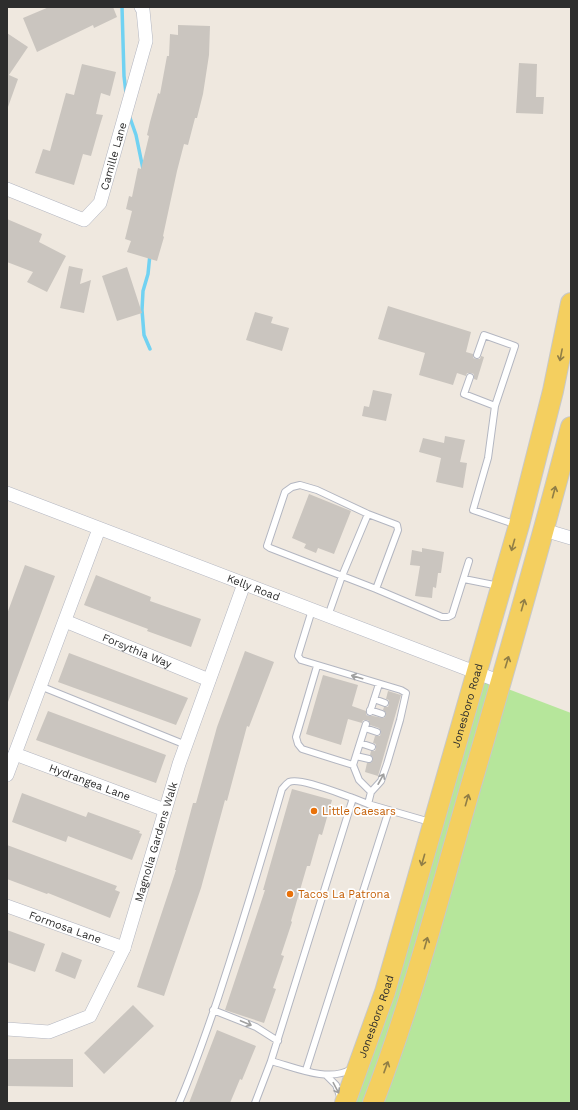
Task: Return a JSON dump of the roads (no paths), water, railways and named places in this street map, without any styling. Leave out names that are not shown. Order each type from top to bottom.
[{"type":"main road","name":"Jonesboro Road","points":[[344,1103],[359,1065],[384,992],[519,525],[554,391],[571,303]]},
{"type":"main road","points":[[372,1103],[393,1048],[418,969],[544,530],[571,427]]},
{"type":"street","name":"Camille Lane","points":[[7,189],[84,220],[100,203],[146,41],[143,10],[141,7]]},
{"type":"street","name":"Kelly Road","points":[[7,493],[501,682]]},
{"type":"street","points":[[7,775],[99,529]]},
{"type":"street","points":[[544,530],[571,538]]},
{"type":"street","name":"Magnolia Gardens Walk","points":[[7,1029],[49,1032],[90,1016],[124,948],[186,745],[244,584]]},
{"type":"street","name":"Forsythia Way","points":[[64,621],[209,680]]},
{"type":"street","name":"Hydrangea Lane","points":[[15,754],[165,810]]},
{"type":"street","name":"Formosa Lane","points":[[7,906],[124,948]]},
{"type":"lane","points":[[477,355],[484,335],[515,346],[495,406],[488,458],[473,510],[519,525]]},
{"type":"lane","points":[[470,377],[464,394],[495,406]]},
{"type":"lane","points":[[376,589],[398,530],[397,525],[368,514],[317,490],[300,486],[292,487],[285,492],[267,546],[442,617],[452,615],[469,562]]},
{"type":"lane","points":[[328,616],[342,576],[368,514]]},
{"type":"lane","points":[[464,579],[501,587]]},
{"type":"lane","points":[[312,610],[298,656],[300,660],[401,690],[406,693],[384,764],[381,781],[371,792],[368,804]]},
{"type":"lane","points":[[317,666],[296,737],[298,744],[302,749],[343,760],[353,765]]},
{"type":"lane","points":[[379,684],[370,711],[382,714]]},
{"type":"lane","points":[[40,686],[186,745]]},
{"type":"lane","points":[[374,699],[385,703]]},
{"type":"lane","points":[[371,792],[359,780],[353,765],[365,726],[377,732]]},
{"type":"lane","points":[[360,743],[372,747]]},
{"type":"lane","points":[[356,756],[369,759]]},
{"type":"lane","points":[[179,1103],[213,1010],[255,884],[282,789],[288,783],[294,781],[306,783],[368,804],[434,823]]},
{"type":"lane","points":[[255,1103],[278,1041],[353,798]]},
{"type":"lane","points":[[306,1070],[389,810]]},
{"type":"lane","points":[[213,1010],[256,1027],[278,1041]]},
{"type":"lane","points":[[271,1061],[326,1076],[343,1074],[359,1065]]},
{"type":"lane","points":[[326,1076],[336,1085],[344,1103]]},
{"type":"waterway","points":[[122,7],[124,76],[126,93]]},
{"type":"waterway","points":[[129,115],[136,135],[143,169]]},
{"type":"waterway","points":[[150,254],[148,274],[143,291],[142,310],[144,335],[150,349]]},
{"type":"place","name":"Little Caesars","points":[[314,811]]},
{"type":"place","name":"Tacos La Patrona","points":[[290,894]]}]
